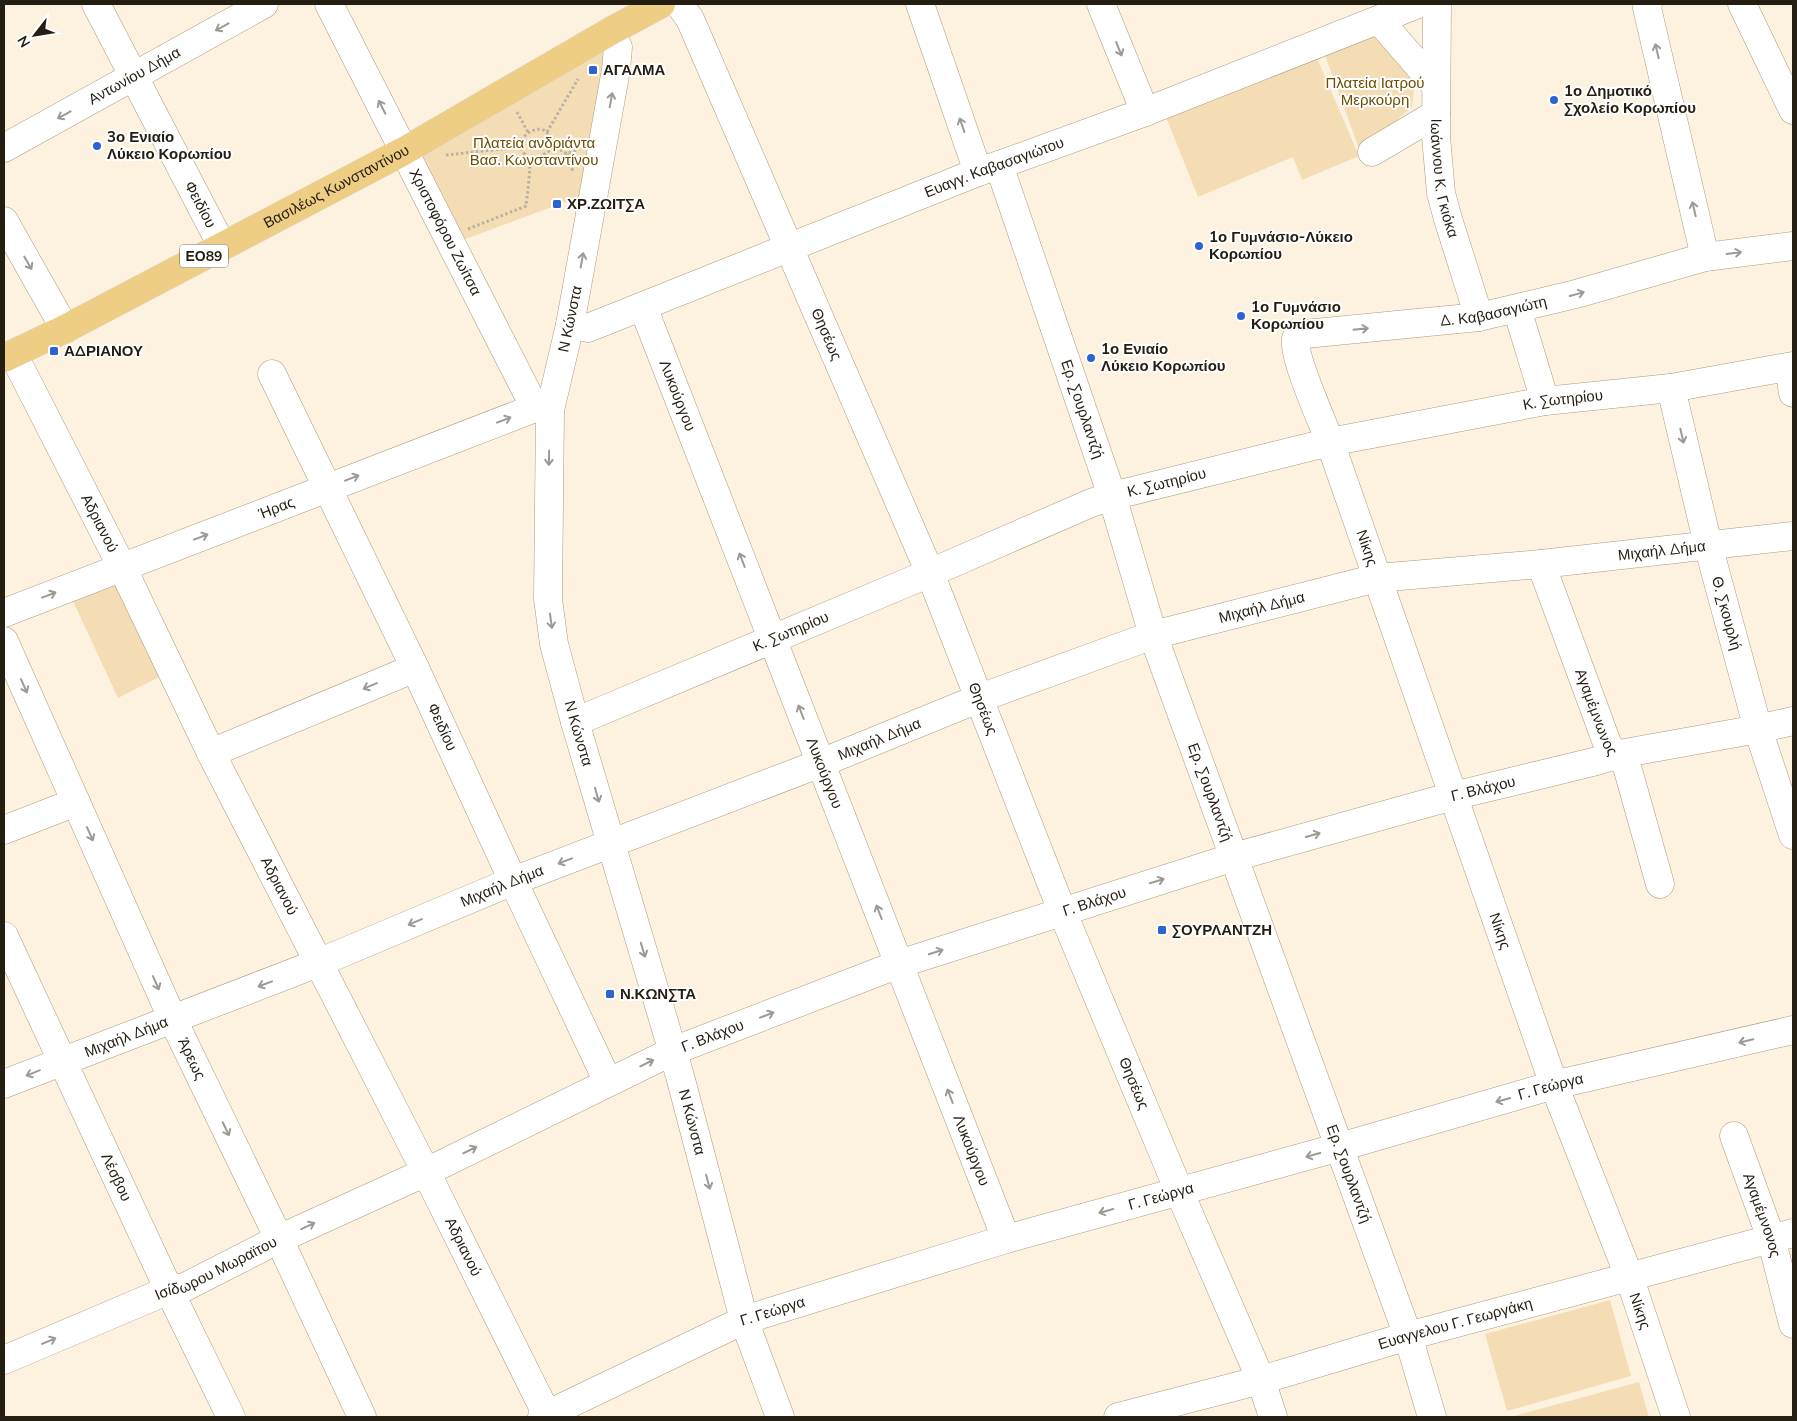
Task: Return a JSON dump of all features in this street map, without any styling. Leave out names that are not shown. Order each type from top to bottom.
[{"type":"main road","name":"Βασιλέως Κωνσταντίνου","points":[[8,356],[65,329],[412,146],[661,4]]},
{"type":"street","name":"Φειδίου","points":[[96,4],[222,246]]},
{"type":"street","name":"Αντωνίου Δήμα","points":[[4,148],[264,4]]},
{"type":"street","name":"Χριστοφόρου Ζωίτσα","points":[[329,4],[412,146],[451,245],[542,409]]},
{"type":"street","name":"Θησέως","points":[[679,4],[690,18],[930,574],[1062,911],[1179,1191],[1261,1380],[1273,1417]]},
{"type":"street","name":"Ερ. Σουρλαντζή","points":[[920,4],[989,168],[1112,496],[1153,635],[1408,1336],[1432,1417]]},
{"type":"street","points":[[1101,4],[1145,112]]},
{"type":"street","name":"Ευαγγ. Καβασαγιώτου","points":[[570,325],[588,328],[989,168],[1145,112],[1418,4]]},
{"type":"street","name":"Ιωάννου Κ. Γκιόκα","points":[[1437,4],[1436,137],[1441,192],[1479,317]]},
{"type":"street","points":[[1648,4],[1705,257]]},
{"type":"street","points":[[1742,4],[1793,110]]},
{"type":"street","points":[[1378,20],[1436,86]]},
{"type":"street","name":"Ν Κώνστα","points":[[611,31],[618,46],[616,70],[570,325],[542,409],[548,599],[554,644],[575,722],[673,1051],[744,1320],[780,1417]]},
{"type":"street","points":[[1372,152],[1436,114]]},
{"type":"street","points":[[4,221],[65,329]]},
{"type":"street","name":"Δ. Καβασαγιώτη","points":[[1330,442],[1298,357],[1295,344],[1296,339],[1305,334],[1479,317],[1517,309],[1705,257],[1793,246]]},
{"type":"street","name":"Λυκούργου","points":[[643,307],[1006,1240]]},
{"type":"street","points":[[1517,309],[1545,401]]},
{"type":"street","name":"Αδριανού","points":[[8,356],[122,567],[211,753],[426,1172],[546,1416]]},
{"type":"street","points":[[1791,366],[1793,394]]},
{"type":"street","name":"Κ. Σωτηρίου","points":[[575,722],[930,574],[1091,503],[1112,496],[1330,442],[1545,401],[1671,388],[1791,366]]},
{"type":"street","name":"Φειδίου","points":[[272,374],[415,668],[608,1082]]},
{"type":"street","name":"Θ. Σκουρλή","points":[[1671,388],[1708,545],[1758,730],[1793,836]]},
{"type":"street","name":"Ήρας","points":[[4,613],[327,488],[542,409]]},
{"type":"street","name":"Νίκης","points":[[1330,442],[1554,1085],[1629,1276],[1676,1417]]},
{"type":"street","name":"Μιχαήλ Δήμα","points":[[4,1084],[318,963],[513,881],[821,763],[980,698],[1153,635],[1377,578],[1541,564],[1793,536]]},
{"type":"street","name":"Αγαμέμνωνος","points":[[1541,564],[1607,744],[1614,755],[1626,763],[1660,884]]},
{"type":"street","name":"Άρεως","points":[[4,641],[173,1020],[279,1239],[362,1417]]},
{"type":"street","points":[[211,753],[415,668]]},
{"type":"street","name":"Γ. Βλάχου","points":[[426,1172],[673,1051],[899,964],[1234,857],[1453,796],[1597,761],[1614,755],[1758,730],[1793,721]]},
{"type":"street","points":[[4,830],[76,802]]},
{"type":"street","name":"Λέσβου","points":[[4,936],[169,1290],[231,1417]]},
{"type":"street","name":"Γ. Γεώργα","points":[[546,1416],[744,1320],[1006,1240],[1554,1085],[1793,1030]]},
{"type":"street","name":"Αγαμέμνονος","points":[[1734,1136],[1782,1236],[1793,1324]]},
{"type":"street","name":"Ισίδωρου Μωραϊτου","points":[[4,1360],[169,1290],[185,1287],[279,1239],[426,1172]]},
{"type":"street","name":"Ευαγγελου Γ. Γεωργάκη","points":[[1118,1417],[1261,1380],[1408,1336],[1782,1236]]},
{"type":"path","points":[[547,132],[580,74],[571,54]]},
{"type":"path","points":[[451,245],[458,233],[526,206],[529,163],[520,146],[523,138],[536,130],[542,129],[547,132],[556,147],[529,163]]},
{"type":"path","points":[[412,146],[433,156],[520,146]]},
{"type":"green space","name":"Πλατεία Ιατρού Μερκούρη","points":[[1372,30],[1415,83],[1412,107],[1368,145],[1362,157],[1323,50]]},
{"type":"green space","name":"Πλατεία ανδριάντα Βασ. Κωνσταντίνου","points":[[594,49],[608,51],[587,194],[463,240],[417,151]]},
{"type":"green space","points":[[1316,56],[1359,156],[1302,180],[1293,157],[1198,197],[1166,117]]},
{"type":"green space","points":[[117,580],[165,674],[118,698],[72,599]]},
{"type":"green space","points":[[1610,1300],[1631,1376],[1507,1411],[1485,1334]]},
{"type":"green space","points":[[1639,1382],[1649,1417],[1514,1417],[1514,1416]]},
{"type":"place","name":"ΑΓΑΛΜΑ","points":[[593,70]]},
{"type":"place","name":"1ο Δημοτικό Σχολείο Κορωπίου","points":[[1554,100]]},
{"type":"place","name":"3ο Ενιαίο Λύκειο Κορωπίου","points":[[97,146]]},
{"type":"place","name":"ΧΡ.ΖΩΙΤΣΑ","points":[[557,204]]},
{"type":"place","name":"1ο Γυμνάσιο-Λύκειο Κορωπίου","points":[[1199,246]]},
{"type":"place","name":"1ο Γυμνάσιο Κορωπίου","points":[[1241,316]]},
{"type":"place","name":"ΑΔΡΙΑΝΟΥ","points":[[54,351]]},
{"type":"place","name":"1ο Ενιαίο Λύκειο Κορωπίου","points":[[1091,358]]},
{"type":"place","name":"ΣΟΥΡΛΑΝΤΖΗ","points":[[1162,930]]},
{"type":"place","name":"Ν.ΚΩΝΣΤΑ","points":[[610,994]]}]
